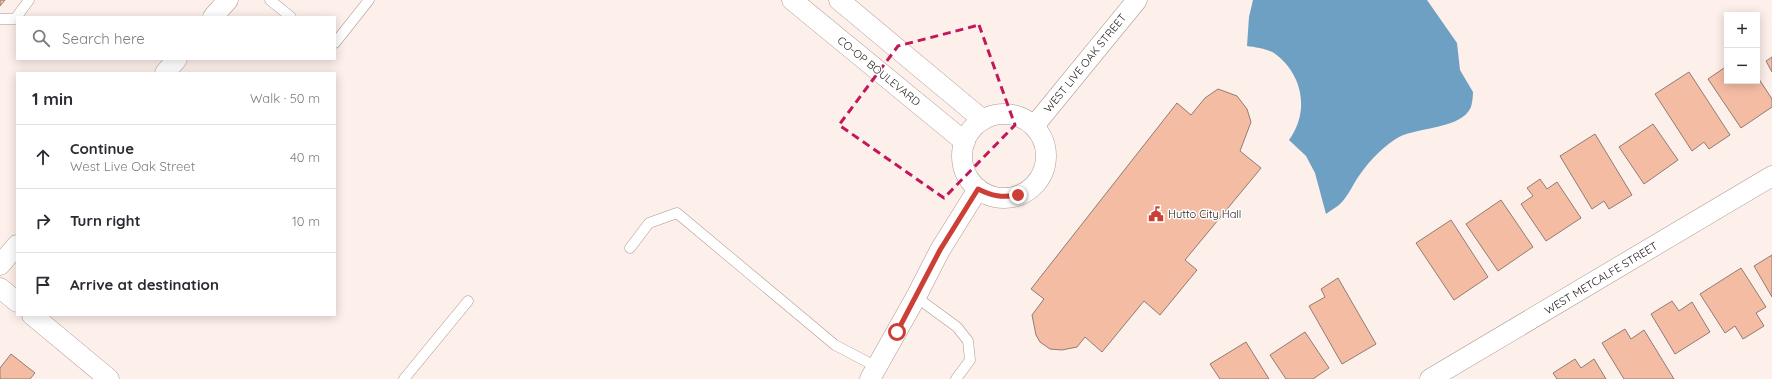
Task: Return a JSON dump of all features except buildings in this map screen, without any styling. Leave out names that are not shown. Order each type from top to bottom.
[{"type":"street","points":[[214,16],[228,0]]},
{"type":"street","name":"CO-OP BOULEVARD","points":[[792,0],[965,142]]},
{"type":"street","points":[[839,0],[983,120]]},
{"type":"street","name":"WEST LIVE OAK STREET","points":[[1034,126],[1137,0]]},
{"type":"street","points":[[166,72],[176,60]]},
{"type":"street","points":[[1010,114],[1023,118],[1034,126],[1042,138],[1046,151],[1045,165],[1040,178],[1030,189],[1018,195],[1004,198],[991,195],[978,189],[970,179],[964,167],[963,155],[965,142],[969,133],[983,120],[996,115],[1010,114]]},
{"type":"street","name":"WEST METCALFE STREET","points":[[1430,379],[1772,176]]},
{"type":"street","points":[[874,373],[940,250],[978,189]]},
{"type":"street","points":[[0,265],[16,246]]},
{"type":"street","points":[[0,288],[16,301]]},
{"type":"street","points":[[33,316],[109,379]]},
{"type":"lane","points":[[17,16],[29,0]]},
{"type":"lane","points":[[270,0],[290,16]]},
{"type":"lane","points":[[336,42],[369,0]]},
{"type":"lane","points":[[0,19],[15,19],[16,18]]},
{"type":"lane","points":[[630,248],[649,223],[677,213],[835,344],[874,373]]},
{"type":"lane","points":[[916,297],[957,327],[968,342],[970,360],[956,379]]},
{"type":"lane","points":[[404,379],[468,301]]},
{"type":"highlighted area","points":[[979,25],[1015,125],[944,198],[839,125],[898,46]]},
{"type":"water","points":[[1253,0],[1427,0],[1457,43],[1460,70],[1473,92],[1471,107],[1459,120],[1449,124],[1407,134],[1399,137],[1389,144],[1378,153],[1365,168],[1339,205],[1326,214],[1315,173],[1306,156],[1289,140],[1296,129],[1300,117],[1301,105],[1297,82],[1292,71],[1274,53],[1264,49],[1247,46],[1249,17]]},
{"type":"place","name":"Hutto City Hall","points":[[1156,214]]},
{"type":"route","points":[[897,332],[940,250],[978,189],[991,195],[1004,198],[1018,195]]}]
